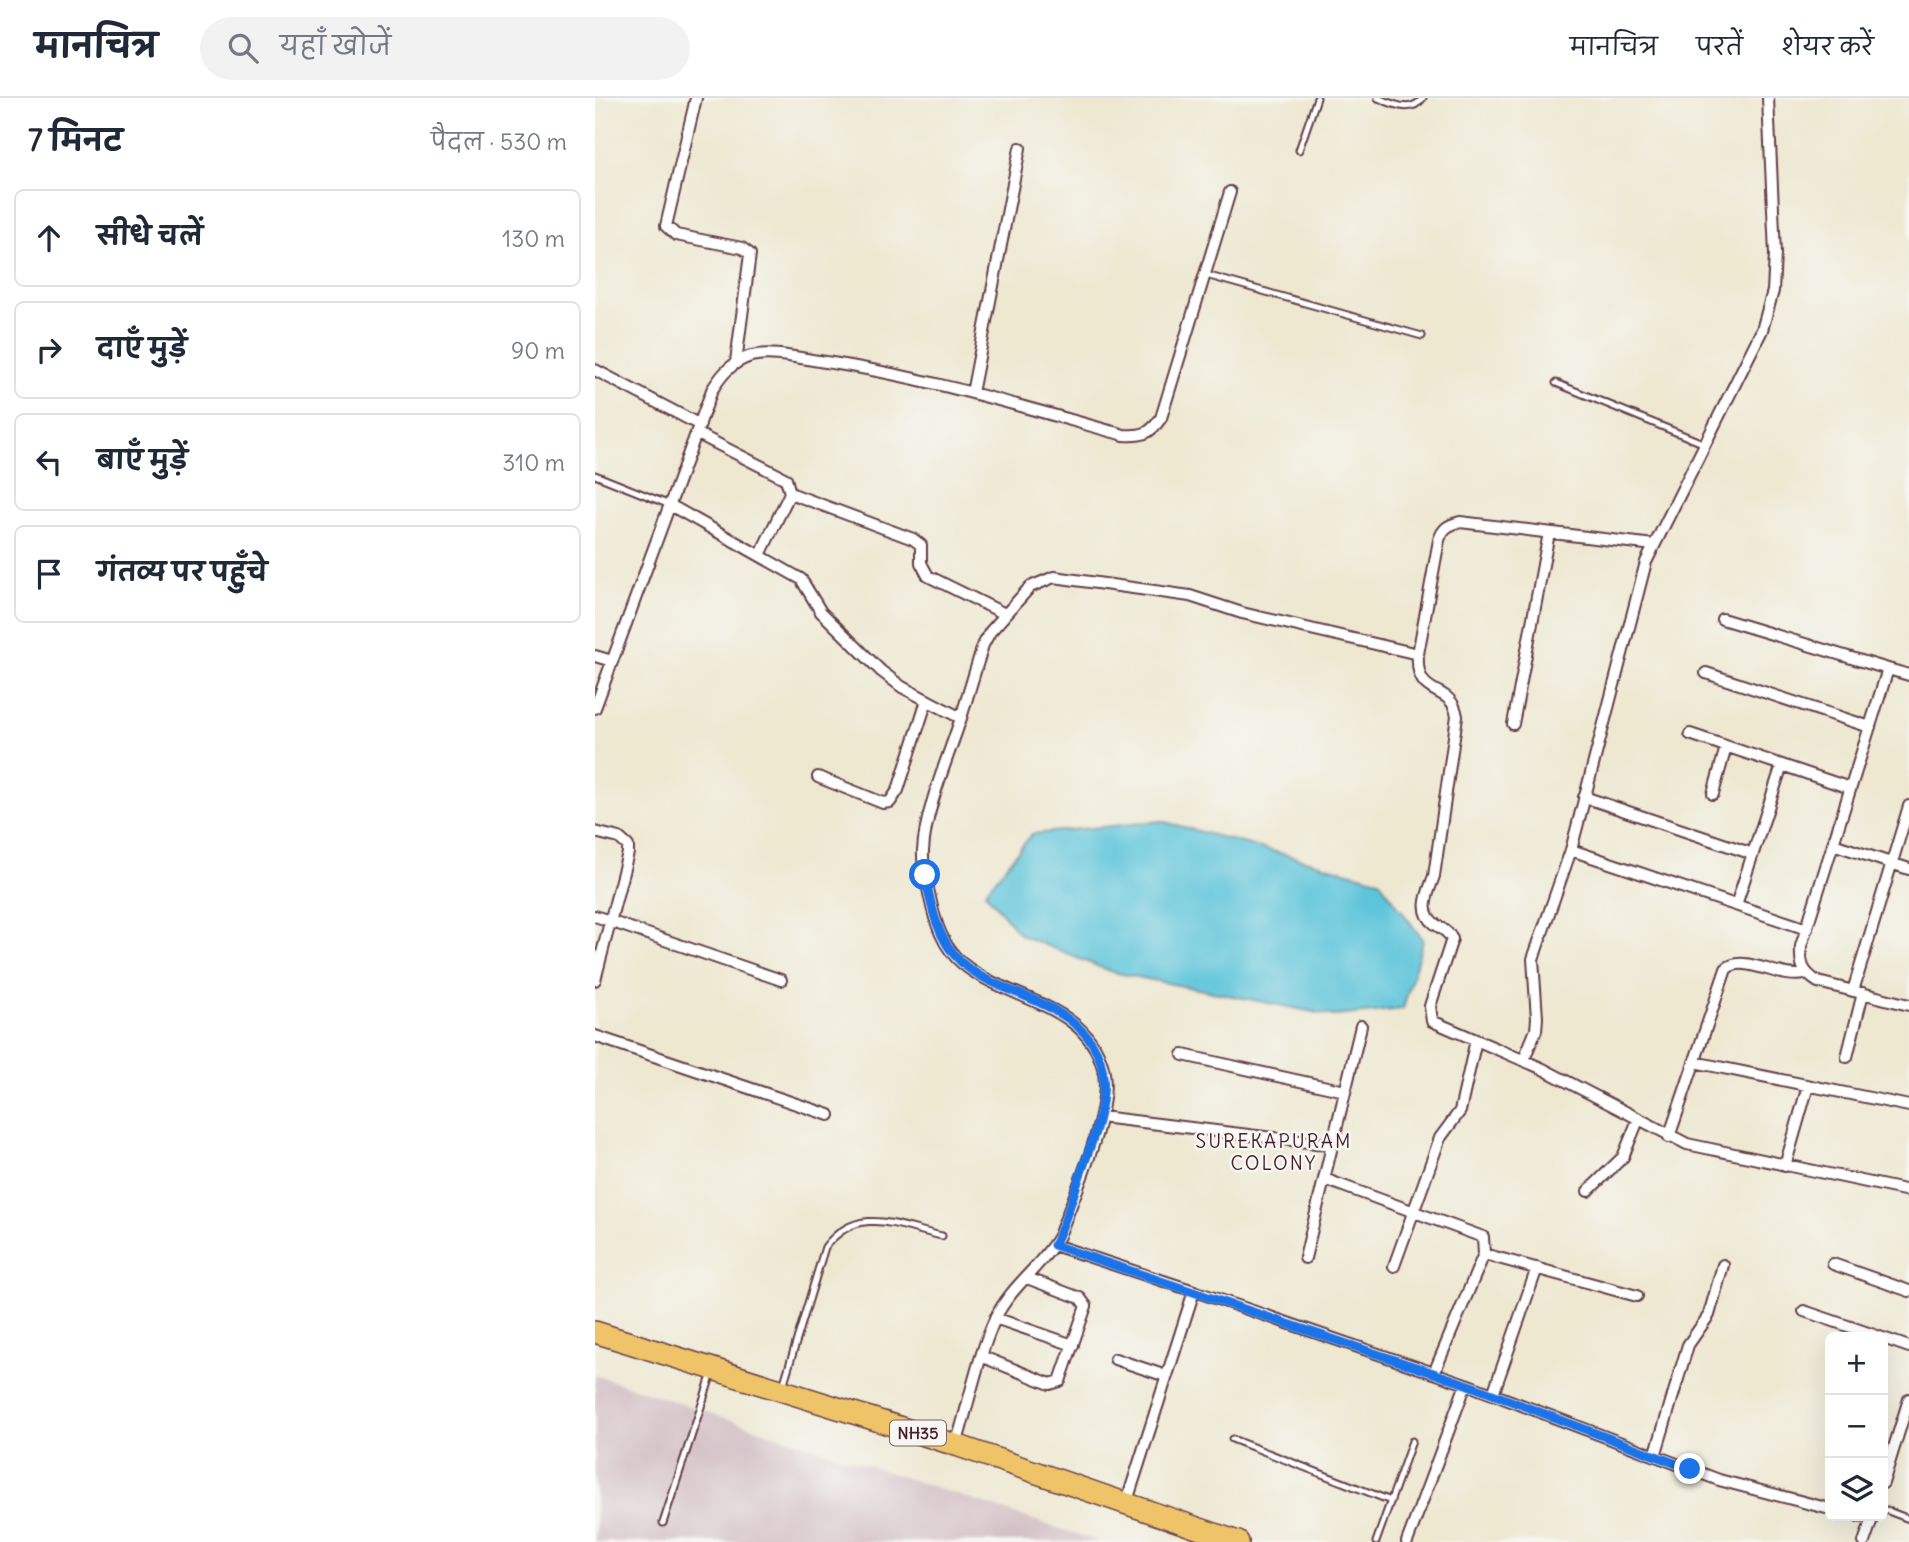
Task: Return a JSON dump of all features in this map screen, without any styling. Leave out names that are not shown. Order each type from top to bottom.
[{"type":"highway","name":"NH35","points":[[595,1332],[956,1445],[1238,1542]]},
{"type":"street","points":[[695,98],[666,226],[676,235],[742,248],[750,254],[736,362]]},
{"type":"street","points":[[1524,1059],[1536,1030],[1537,1018],[1532,959],[1571,850],[1637,593],[1654,545],[1762,330],[1773,291],[1776,254],[1768,98]]},
{"type":"street","points":[[972,393],[1020,148]]},
{"type":"street","points":[[595,708],[698,429],[722,374],[736,362],[753,356],[775,355],[877,369],[1124,435],[1143,436],[1152,430],[1161,418],[1230,192]]},
{"type":"street","points":[[595,370],[786,479],[790,493],[760,555]]},
{"type":"street","points":[[790,493],[913,539],[921,545],[921,563],[928,576],[1006,614]]},
{"type":"street","points":[[670,505],[801,579],[829,621],[891,679],[961,718]]},
{"type":"street","points":[[1654,545],[1460,522],[1442,530],[1417,671],[1421,680],[1451,699],[1457,716],[1433,876],[1425,901],[1425,911],[1432,922],[1448,932],[1452,939],[1430,1014],[1438,1025],[1524,1059],[1669,1137],[1714,1152],[1909,1191]]},
{"type":"street","points":[[1513,724],[1549,533]]},
{"type":"street","points":[[956,1445],[995,1318],[1007,1299],[1054,1245],[1101,1117],[1106,1091],[1103,1068],[1081,1029],[1057,1011],[980,976],[961,962],[945,943],[937,924],[923,851],[928,823],[983,645],[1030,587],[1054,577],[1190,596],[1256,617],[1418,654]]},
{"type":"street","points":[[1722,619],[1909,675]]},
{"type":"street","points":[[595,656],[612,662]]},
{"type":"street","points":[[1888,669],[1807,929],[1800,962],[1805,974],[1818,982],[1909,1005]]},
{"type":"street","points":[[1706,673],[1870,727]]},
{"type":"street","points":[[818,777],[883,803],[890,802],[898,790],[927,700]]},
{"type":"street","points":[[1690,734],[1850,788]]},
{"type":"street","points":[[1713,794],[1726,747]]},
{"type":"street","points":[[1737,905],[1782,765]]},
{"type":"street","points":[[1584,797],[1753,854]]},
{"type":"street","points":[[1847,1057],[1858,992],[1909,806]]},
{"type":"street","points":[[595,832],[619,838],[628,846],[595,980]]},
{"type":"street","points":[[1833,844],[1909,869]]},
{"type":"street","points":[[1571,850],[1807,929]]},
{"type":"street","points":[[595,916],[781,980]]},
{"type":"street","points":[[1669,1137],[1726,969],[1733,963],[1743,962],[1785,976],[1805,974]]},
{"type":"street","points":[[1305,1258],[1361,1027]]},
{"type":"street","points":[[595,1036],[829,1115]]},
{"type":"street","points":[[1394,1266],[1440,1138],[1460,1111],[1476,1040]]},
{"type":"street","points":[[1183,1055],[1345,1091]]},
{"type":"street","points":[[1694,1062],[1909,1106]]},
{"type":"street","points":[[1785,1166],[1808,1086]]},
{"type":"street","points":[[1101,1117],[1332,1145]]},
{"type":"street","points":[[1588,1191],[1623,1157],[1638,1120]]},
{"type":"street","points":[[1324,1178],[1483,1237],[1484,1254],[1434,1373]]},
{"type":"street","points":[[1054,1245],[1466,1384],[1719,1480],[1825,1507]]},
{"type":"street","points":[[1484,1254],[1637,1296]]},
{"type":"street","points":[[1833,1264],[1909,1291]]},
{"type":"street","points":[[1655,1456],[1688,1345],[1709,1315],[1723,1265]]},
{"type":"street","points":[[1493,1394],[1537,1268]]},
{"type":"street","points":[[983,1357],[1056,1383],[1065,1370],[1085,1312],[1084,1301],[1027,1278]]},
{"type":"street","points":[[1126,1504],[1194,1291]]},
{"type":"street","points":[[1804,1311],[1864,1332]]},
{"type":"street","points":[[995,1318],[1073,1345]]},
{"type":"street","points":[[1888,1340],[1909,1347]]},
{"type":"street","points":[[1115,1359],[1166,1376]]},
{"type":"street","points":[[1407,1542],[1466,1384]]},
{"type":"street","points":[[1888,1467],[1909,1399]]},
{"type":"street","points":[[1864,1542],[1871,1521]]},
{"type":"lane","points":[[1299,150],[1317,98]]},
{"type":"lane","points":[[1378,98],[1406,107],[1416,105],[1423,98]]},
{"type":"lane","points":[[1205,274],[1422,336]]},
{"type":"lane","points":[[1556,383],[1705,444]]},
{"type":"lane","points":[[595,475],[670,505]]},
{"type":"lane","points":[[781,1391],[825,1247],[838,1230],[869,1220],[942,1236]]},
{"type":"lane","points":[[663,1523],[714,1369]]},
{"type":"lane","points":[[1232,1439],[1391,1502]]},
{"type":"lane","points":[[1376,1542],[1412,1441]]},
{"type":"lane","points":[[1888,1511],[1909,1519]]},
{"type":"shaded area","points":[[595,1375],[1100,1542],[595,1542]]},
{"type":"water","points":[[1161,821],[1379,880],[1423,940],[1403,1009],[1334,1016],[1112,972],[1020,935],[985,892],[1032,834]]},
{"type":"district","name":"SUREKAPURAM COLONY","points":[[1274,1152]]},
{"type":"route","points":[[925,875],[937,924],[945,943],[961,962],[980,976],[1057,1011],[1081,1029],[1103,1068],[1106,1091],[1101,1117],[1054,1245],[1466,1384],[1690,1469]]}]
